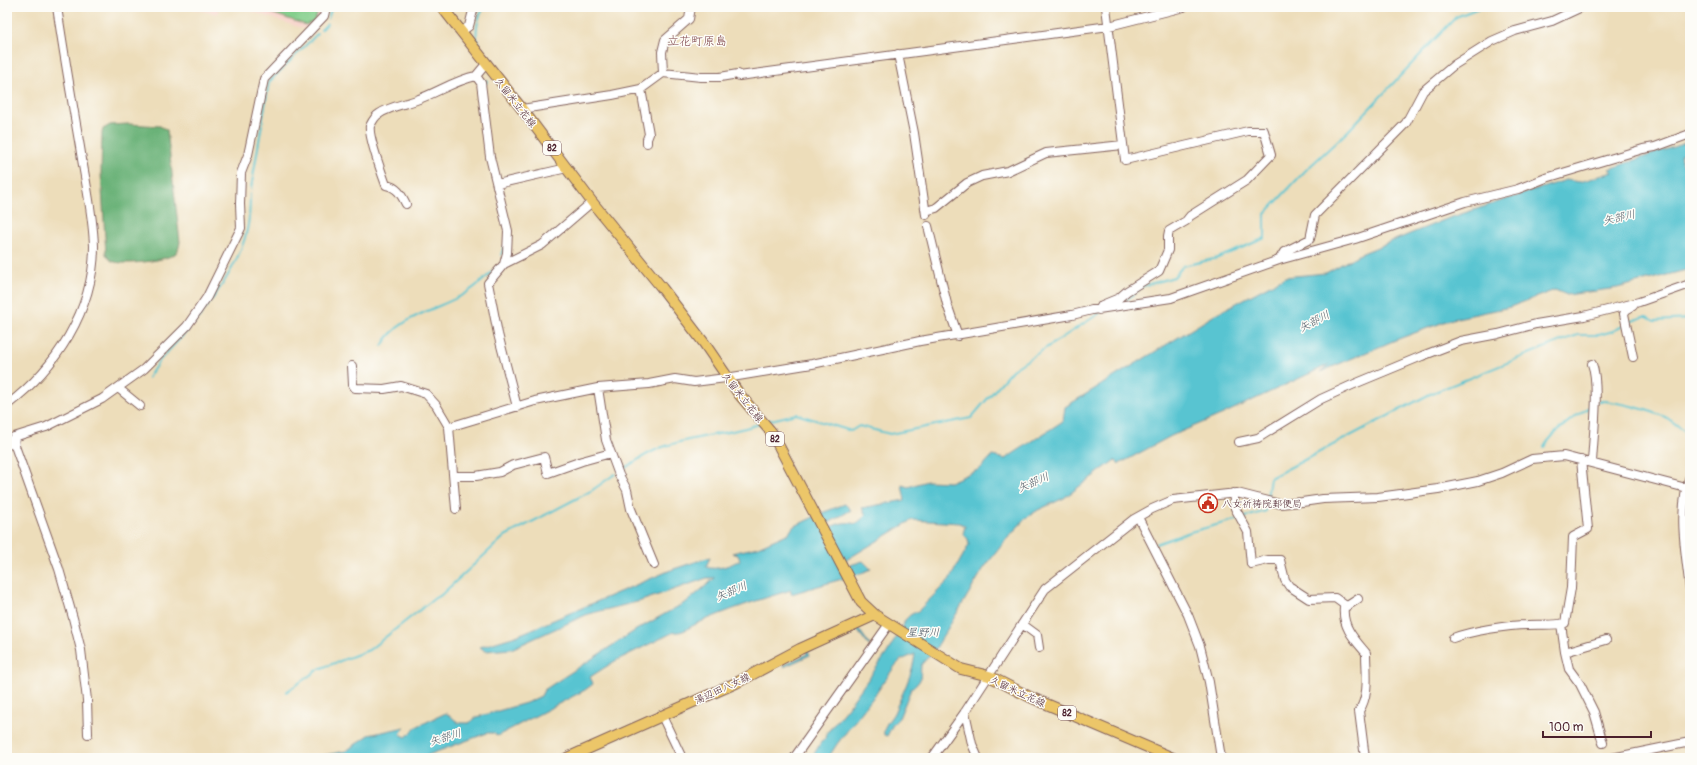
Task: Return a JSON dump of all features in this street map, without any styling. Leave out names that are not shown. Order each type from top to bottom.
[{"type":"main road","name":"久留米立花線","points":[[442,7],[522,109],[592,202],[662,288],[681,315],[704,343],[726,378],[772,433],[850,584],[861,602],[875,615],[961,669],[989,676],[1030,697],[1172,758]]},
{"type":"main road","name":"湯辺田八女線","points":[[570,758],[736,683],[800,649],[875,615]]},
{"type":"street","points":[[7,405],[26,391],[44,372],[66,341],[81,311],[93,264],[94,245],[88,198],[57,7]]},
{"type":"street","points":[[88,734],[87,700],[81,650],[73,618],[59,569],[21,462],[11,443],[102,399],[144,369],[187,326],[207,296],[241,228],[241,173],[248,155],[264,79],[324,16],[326,7]]},
{"type":"street","points":[[461,32],[469,26],[474,7]]},
{"type":"street","points":[[662,73],[662,52],[665,40],[689,19],[691,7]]},
{"type":"street","points":[[1099,310],[1102,306],[1119,298],[1127,291],[1159,272],[1168,250],[1169,231],[1247,180],[1271,155],[1264,131],[1248,131],[1125,160],[1106,7]]},
{"type":"street","points":[[522,109],[641,89],[662,73],[702,78],[738,74],[739,76],[1109,26],[1184,7]]},
{"type":"street","points":[[1279,260],[1284,252],[1310,239],[1315,214],[1406,123],[1424,91],[1454,65],[1492,41],[1515,31],[1552,21],[1582,7],[1588,7]]},
{"type":"street","points":[[898,54],[914,133],[926,214],[967,184],[982,176],[1008,171],[1046,153],[1123,147]]},
{"type":"street","points":[[406,204],[401,192],[392,186],[386,185],[371,137],[370,127],[375,118],[380,113],[419,100],[448,86],[476,76],[486,64]]},
{"type":"street","points":[[476,76],[481,83],[490,157],[508,238],[508,253],[504,264],[488,283],[498,334],[518,407]]},
{"type":"street","points":[[641,89],[649,134],[646,139],[647,143]]},
{"type":"street","points":[[449,427],[564,394],[598,388],[649,384],[675,379],[694,382],[726,378],[812,364],[920,341],[958,336],[1092,310],[1172,298],[1279,260],[1355,239],[1465,202],[1518,189],[1546,178],[1655,147],[1690,134]]},
{"type":"street","points":[[497,184],[566,168]]},
{"type":"street","points":[[504,264],[542,244],[592,202]]},
{"type":"street","points":[[928,226],[946,304],[958,336]]},
{"type":"street","points":[[1239,442],[1258,438],[1321,399],[1461,341],[1498,334],[1536,324],[1584,316],[1639,302],[1690,284]]},
{"type":"street","points":[[1633,357],[1624,314],[1626,310],[1639,302]]},
{"type":"street","points":[[1592,364],[1595,370],[1595,386],[1592,463]]},
{"type":"street","points":[[352,366],[353,385],[355,388],[384,389],[401,386],[426,394],[436,405],[449,427],[456,509]]},
{"type":"street","points":[[118,388],[140,406]]},
{"type":"street","points":[[598,388],[606,440],[618,472],[627,490],[631,509],[654,565]]},
{"type":"street","points":[[454,476],[476,476],[500,472],[513,465],[544,457],[548,473],[611,453]]},
{"type":"street","points":[[932,758],[965,712],[1045,589],[1138,517],[1173,500],[1233,493],[1280,504],[1323,499],[1378,497],[1438,489],[1478,481],[1502,473],[1532,459],[1564,456],[1688,488]]},
{"type":"street","points":[[1453,638],[1482,631],[1527,625],[1542,626],[1565,623],[1570,588],[1573,537],[1588,529],[1581,460]]},
{"type":"street","points":[[1690,476],[1684,511],[1684,537],[1690,590]]},
{"type":"street","points":[[1233,493],[1235,508],[1248,532],[1251,564],[1268,560],[1280,560],[1285,580],[1289,586],[1309,599],[1335,598],[1346,606]]},
{"type":"street","points":[[1138,517],[1188,615],[1200,646],[1209,682],[1221,758]]},
{"type":"street","points":[[1358,599],[1346,606],[1344,608],[1344,613],[1347,627],[1366,653],[1366,693],[1363,705],[1359,711],[1365,758]]},
{"type":"street","points":[[1022,624],[1037,635],[1039,648]]},
{"type":"street","points":[[1561,624],[1564,652],[1569,669],[1580,684],[1594,712],[1603,743]]},
{"type":"street","points":[[794,758],[892,625]]},
{"type":"street","points":[[1564,652],[1606,640]]},
{"type":"street","points":[[965,712],[972,744],[978,758]]},
{"type":"street","points":[[662,716],[682,758]]},
{"type":"street","points":[[1612,758],[1690,742]]},
{"type":"shaded area","points":[[184,7],[219,7],[218,14]]},
{"type":"shaded area","points":[[239,7],[325,7],[323,14],[307,30]]},
{"type":"green space","points":[[254,7],[321,7],[314,21],[306,25]]},
{"type":"green space","points":[[129,124],[160,126],[167,130],[180,242],[177,252],[171,256],[135,263],[112,261],[106,254],[101,173],[103,129],[110,125]]},
{"type":"water","points":[[1690,142],[1690,153],[1680,155],[1682,164],[1690,163],[1690,269],[1617,288],[1567,295],[1555,290],[1510,307],[1452,319],[1393,341],[1320,372],[1330,364],[1223,414],[1171,436],[1119,464],[1115,460],[1064,498],[1038,510],[1026,518],[1005,541],[984,568],[936,648],[921,665],[920,680],[911,689],[899,718],[893,724],[887,736],[884,735],[884,732],[887,723],[894,713],[907,684],[915,654],[901,660],[895,666],[828,758],[813,758],[814,753],[821,741],[825,739],[826,734],[848,707],[887,653],[905,620],[910,615],[918,611],[949,580],[969,545],[968,539],[963,534],[965,526],[960,523],[912,520],[846,560],[847,566],[863,561],[871,569],[791,594],[791,590],[719,614],[683,631],[674,632],[615,661],[590,677],[593,684],[585,690],[497,736],[494,733],[487,733],[428,755],[424,758],[310,758],[346,751],[369,735],[405,727],[400,734],[406,737],[418,726],[446,713],[459,723],[469,723],[477,717],[526,703],[541,696],[544,690],[636,630],[688,601],[715,578],[707,578],[641,601],[588,614],[511,649],[485,651],[480,647],[516,636],[671,570],[710,557],[706,567],[719,568],[732,564],[740,560],[738,555],[732,553],[758,547],[789,533],[793,527],[845,504],[851,510],[827,524],[830,527],[841,523],[854,524],[858,522],[866,515],[862,508],[905,500],[902,485],[908,487],[927,481],[950,482],[980,469],[992,456],[1005,459],[1063,421],[1065,407],[1218,313],[1285,277],[1326,273],[1358,255],[1449,218],[1566,180],[1580,182],[1613,172],[1609,169]]},
{"type":"water","points":[[858,628],[870,645],[869,646],[857,630],[808,651],[810,655],[784,667],[783,665],[807,654],[806,650]]},
{"type":"waterway","points":[[328,19],[332,7]]},
{"type":"waterway","points":[[479,47],[477,42],[477,26],[482,11],[485,7]]},
{"type":"waterway","points":[[1124,302],[1143,286],[1174,277],[1183,266],[1218,258],[1265,238],[1265,214],[1305,171],[1348,131],[1456,17],[1481,7]]},
{"type":"waterway","points":[[321,30],[327,24]]},
{"type":"waterway","points":[[251,189],[269,82],[317,34]]},
{"type":"waterway","points":[[194,324],[225,280],[238,256],[248,225],[250,193]]},
{"type":"waterway","points":[[501,255],[504,247]]},
{"type":"waterway","points":[[382,346],[389,336],[408,320],[456,299],[474,288],[495,269]]},
{"type":"waterway","points":[[767,421],[796,414],[851,431],[859,426],[890,434],[971,418],[1012,370],[1100,313]]},
{"type":"waterway","points":[[1629,322],[1643,317],[1647,317],[1654,321],[1690,319]]},
{"type":"waterway","points":[[1267,498],[1270,478],[1430,394],[1578,335],[1599,335],[1623,326]]},
{"type":"waterway","points":[[148,378],[159,361],[189,329]]},
{"type":"waterway","points":[[1598,401],[1623,404],[1653,412],[1667,418],[1690,434]]},
{"type":"waterway","points":[[1544,447],[1554,434],[1573,418],[1593,405]]},
{"type":"waterway","points":[[621,471],[648,453],[660,448],[759,424]]},
{"type":"waterway","points":[[286,692],[319,669],[369,650],[435,598],[440,596],[505,536],[591,491],[615,474]]},
{"type":"waterway","points":[[1243,518],[1266,511],[1266,503]]},
{"type":"waterway","points":[[1156,544],[1190,532],[1239,519]]},
{"type":"waterway","points":[[655,725],[661,722]]},
{"type":"place","name":"八女祈祷院郵便局","points":[[1208,503]]},
{"type":"district","name":"立花町原島","points":[[697,41]]},
{"type":"water label","name":"矢部川","points":[[1619,217]]},
{"type":"water label","name":"矢部川","points":[[1314,321]]},
{"type":"water label","name":"矢部川","points":[[1033,482]]},
{"type":"water label","name":"矢部川","points":[[731,591]]},
{"type":"water label","name":"星野川","points":[[923,632]]},
{"type":"water label","name":"矢部川","points":[[445,737]]}]
